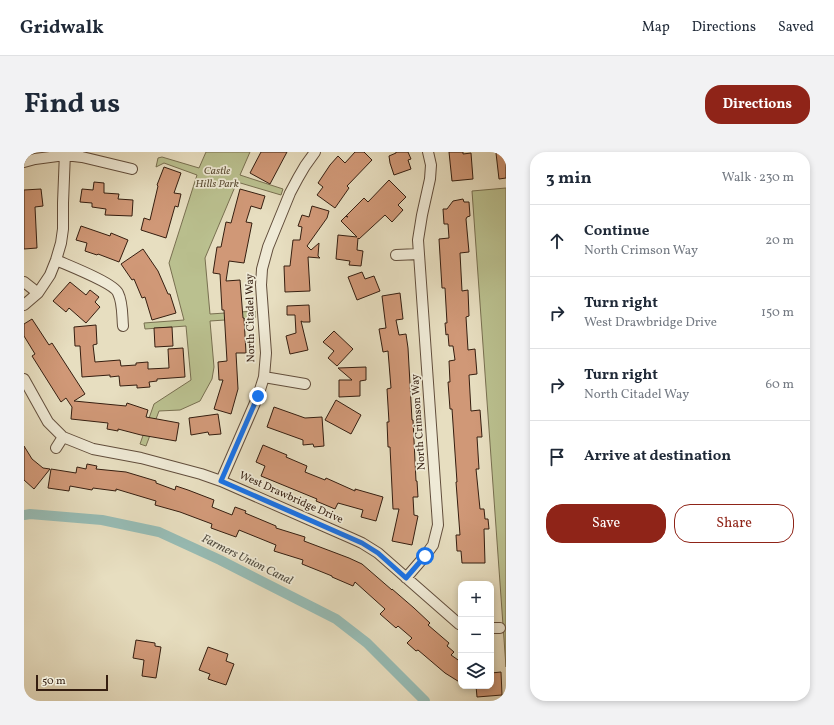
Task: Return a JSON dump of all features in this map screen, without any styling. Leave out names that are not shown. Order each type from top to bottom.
[{"type":"street","name":"North Citadel Way","points":[[221,481],[258,396],[264,377],[266,353],[261,285],[262,269],[268,247],[290,192],[305,166],[316,152]]},
{"type":"street","name":"North Crimson Way","points":[[406,578],[433,545],[438,525],[418,240],[430,179],[431,165],[428,152]]},
{"type":"street","points":[[24,162],[65,153],[132,169]]},
{"type":"street","points":[[24,305],[38,293],[50,275],[61,243],[63,229],[65,153]]},
{"type":"street","points":[[396,256],[419,254]]},
{"type":"street","points":[[56,260],[111,285],[118,291],[121,299],[123,326]]},
{"type":"street","points":[[24,282],[38,293]]},
{"type":"street","name":"North Citadel Way","points":[[264,377],[305,384]]},
{"type":"street","name":"West Drawbridge Drive","points":[[24,379],[48,422],[63,437],[93,449],[140,458],[201,474],[221,481],[362,543],[378,553],[458,623]]},
{"type":"street","points":[[56,448],[63,437]]},
{"type":"green space","name":"Castle Hills Park","points":[[206,152],[250,152],[240,175],[283,189],[281,195],[237,182],[205,258],[210,314],[255,311],[255,318],[210,321],[214,367],[212,379],[200,401],[180,410],[159,411],[146,446],[140,444],[154,404],[191,380],[186,326],[145,329],[144,323],[184,320],[169,263],[197,175],[164,163],[156,167],[158,158],[162,157],[199,168]]},
{"type":"green space","points":[[506,188],[506,667],[472,191]]},
{"type":"building","points":[[261,152],[287,152],[270,184],[250,173]]},
{"type":"building","points":[[355,152],[364,152],[372,160],[347,186],[349,188],[335,208],[317,195],[323,187],[318,183],[338,156],[345,163]]},
{"type":"building","points":[[396,152],[408,152],[411,159],[408,160],[411,169],[394,175],[389,156]]},
{"type":"building","points":[[449,152],[463,152],[463,154],[471,153],[473,179],[452,181]]},
{"type":"building","points":[[506,152],[506,178],[499,179],[496,153]]},
{"type":"building","points":[[164,167],[181,173],[174,193],[181,194],[178,207],[175,206],[166,238],[141,230],[144,218],[150,220],[157,185]]},
{"type":"building","points":[[389,180],[406,197],[398,205],[403,210],[392,222],[385,215],[359,239],[358,238],[357,250],[363,251],[361,266],[349,265],[350,261],[336,259],[338,235],[357,237],[341,221],[364,198],[368,202]]},
{"type":"building","points":[[94,182],[104,183],[104,193],[119,194],[118,199],[133,200],[132,216],[105,215],[106,209],[92,207],[92,203],[80,202],[82,189],[93,190]]},
{"type":"building","points":[[41,189],[43,206],[35,207],[37,248],[24,249],[24,190]]},
{"type":"building","points":[[240,189],[265,196],[261,209],[251,206],[246,222],[252,223],[244,263],[229,261],[226,281],[240,280],[246,353],[236,353],[238,389],[231,414],[214,409],[223,380],[219,380],[218,362],[227,361],[220,274],[213,273],[217,247],[221,247],[226,222],[231,223]]},
{"type":"building","points":[[463,199],[464,202],[469,202],[470,216],[466,219],[469,252],[460,253],[462,291],[468,290],[469,316],[466,317],[468,350],[475,349],[477,374],[469,375],[471,411],[480,410],[482,437],[477,437],[479,469],[476,469],[480,509],[484,509],[485,519],[488,519],[489,529],[484,529],[485,563],[462,563],[461,551],[457,551],[456,535],[460,535],[452,409],[450,409],[448,382],[450,382],[449,361],[455,360],[453,346],[449,346],[448,334],[446,335],[445,323],[447,323],[445,288],[442,288],[439,239],[449,238],[448,224],[444,224],[443,209],[447,209],[453,201]]},
{"type":"building","points":[[312,206],[329,211],[327,218],[307,246],[311,250],[319,243],[318,256],[320,258],[308,257],[310,291],[285,292],[284,266],[290,266],[293,240],[300,240],[302,227],[298,226],[302,215],[309,217]]},
{"type":"building","points":[[81,226],[110,236],[111,233],[128,240],[119,262],[85,251],[87,243],[76,240]]},
{"type":"building","points":[[143,249],[158,271],[168,294],[170,294],[176,313],[152,320],[145,297],[142,298],[134,279],[132,280],[121,264]]},
{"type":"building","points":[[362,272],[365,279],[374,276],[380,291],[357,300],[348,277]]},
{"type":"building","points":[[70,282],[86,295],[90,290],[99,297],[95,302],[100,307],[86,323],[69,308],[66,312],[53,301]]},
{"type":"building","points":[[400,293],[403,319],[396,320],[399,335],[406,334],[408,348],[418,497],[413,497],[414,515],[418,516],[412,545],[392,541],[399,509],[393,509],[390,447],[388,447],[387,422],[389,422],[387,389],[391,388],[388,351],[383,352],[379,329],[386,328],[382,296]]},
{"type":"building","points":[[309,305],[310,322],[301,321],[308,350],[290,354],[286,336],[296,333],[295,315],[287,315],[287,306]]},
{"type":"building","points":[[32,319],[49,345],[52,343],[85,394],[74,401],[126,406],[127,403],[148,410],[146,417],[179,423],[176,441],[141,435],[118,429],[118,431],[107,429],[108,423],[71,419],[72,407],[66,398],[61,402],[32,356],[35,354],[24,336],[24,324]]},
{"type":"building","points":[[96,325],[97,344],[93,345],[95,362],[120,360],[121,366],[136,365],[136,363],[148,362],[148,369],[169,368],[168,349],[183,348],[185,377],[157,379],[157,381],[149,382],[150,387],[137,388],[137,385],[120,386],[119,376],[110,377],[110,375],[82,377],[80,346],[75,346],[74,327]]},
{"type":"building","points":[[172,327],[173,346],[155,347],[154,328]]},
{"type":"building","points":[[334,331],[353,349],[337,366],[328,358],[334,351],[323,342]]},
{"type":"building","points":[[366,367],[366,380],[360,381],[360,396],[339,397],[339,380],[352,380],[338,368]]},
{"type":"building","points":[[336,400],[361,415],[351,434],[325,420]]},
{"type":"building","points":[[274,407],[305,418],[322,417],[324,446],[314,447],[313,444],[303,445],[303,440],[267,427]]},
{"type":"building","points":[[218,414],[221,434],[209,435],[208,432],[191,435],[189,418]]},
{"type":"building","points":[[263,445],[287,455],[286,457],[307,466],[305,472],[325,480],[326,478],[355,491],[355,489],[383,497],[376,521],[361,517],[363,510],[338,503],[335,509],[316,501],[317,499],[261,476],[265,466],[256,462]]},
{"type":"building","points":[[24,446],[32,459],[43,468],[50,469],[34,489],[24,480]]},
{"type":"building","points":[[87,464],[97,466],[96,469],[126,472],[156,481],[156,483],[175,490],[176,486],[188,490],[214,500],[212,507],[232,515],[235,507],[246,511],[245,513],[276,526],[276,528],[305,537],[304,541],[362,564],[414,608],[430,623],[428,625],[449,643],[447,646],[454,652],[451,655],[458,660],[458,681],[445,673],[418,650],[416,651],[407,643],[412,638],[398,626],[396,628],[380,614],[385,609],[355,582],[353,586],[302,564],[303,560],[274,551],[276,545],[239,530],[236,537],[211,528],[212,524],[180,512],[155,505],[156,501],[116,489],[116,491],[93,488],[92,490],[70,486],[69,491],[48,488],[51,469],[76,473],[77,467],[86,469]]},
{"type":"building","points":[[136,640],[155,643],[155,646],[161,647],[156,678],[142,676],[144,660],[133,658]]},
{"type":"building","points":[[208,647],[228,654],[226,661],[234,664],[226,685],[208,679],[210,674],[199,670]]},
{"type":"building","points":[[501,672],[502,695],[477,697],[476,689],[494,689],[494,673]]},
{"type":"waterway","name":"Farmers Union Canal","points":[[24,515],[30,514],[102,520],[159,532],[220,560],[336,619],[367,643],[425,701]]},
{"type":"route","points":[[258,396],[221,481],[362,543],[378,553],[406,578],[425,556]]}]
